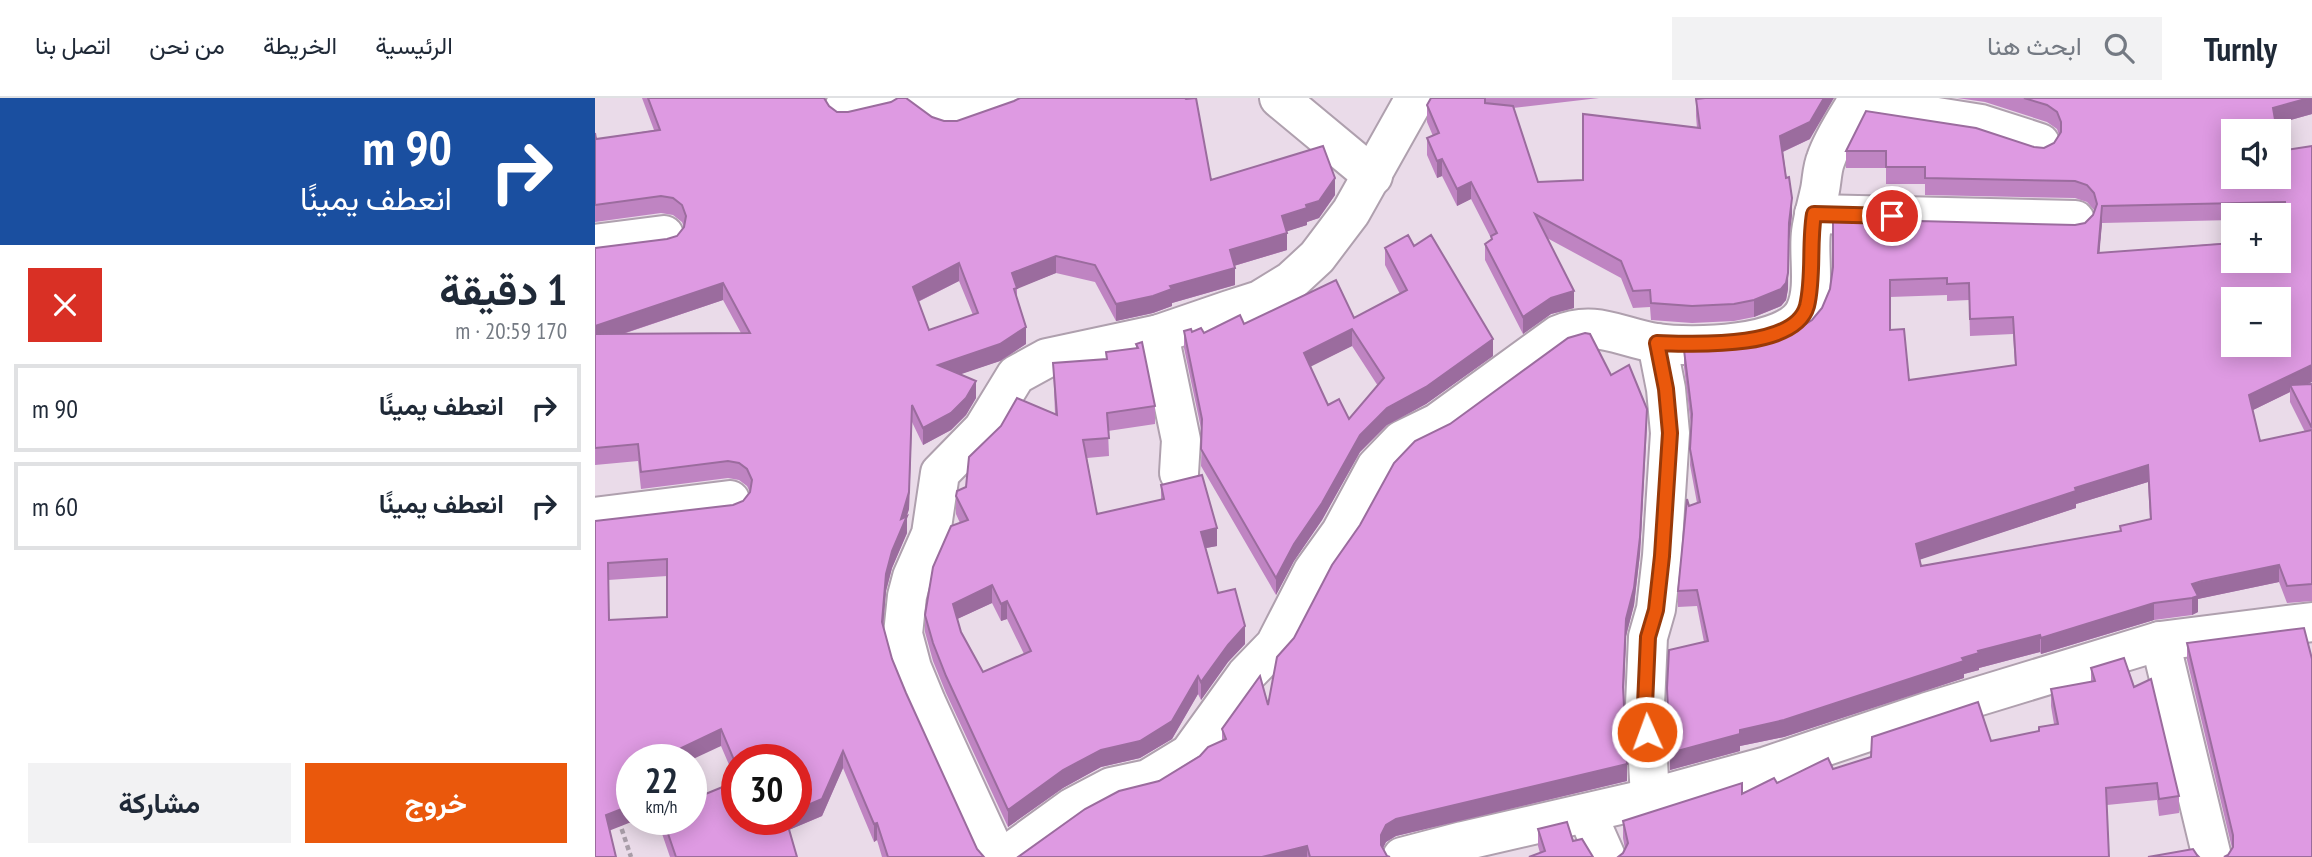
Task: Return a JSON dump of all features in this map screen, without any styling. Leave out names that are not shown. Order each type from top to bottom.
[{"type":"street","points":[[844,108],[886,98]]},
{"type":"street","points":[[918,98],[944,116],[957,116],[1007,98]]},
{"type":"street","points":[[1279,98],[1373,176]]},
{"type":"street","points":[[997,857],[926,702],[912,668],[903,634],[912,577],[931,534],[940,473],[983,429],[1016,375],[1047,358],[1159,334],[1260,300],[1291,281],[1333,238],[1373,176],[1415,98]]},
{"type":"street","points":[[1005,857],[1073,807],[1111,787],[1148,779],[1189,754],[1246,675],[1275,645],[1313,571],[1341,532],[1376,467],[1402,440],[1437,423],[1558,335],[1574,328],[1591,327],[1657,343],[1707,344],[1748,340],[1781,332],[1797,322],[1806,310],[1810,290],[1811,234],[1826,158],[1857,101],[1982,124],[2040,143]]},
{"type":"street","points":[[1814,214],[2075,220]]},
{"type":"street","points":[[595,244],[664,235]]},
{"type":"street","points":[[1159,334],[1181,440],[1179,473]]},
{"type":"street","points":[[1650,798],[1645,705],[1648,637],[1656,610],[1662,556],[1670,433],[1666,389],[1657,343]]},
{"type":"street","points":[[595,517],[730,500]]},
{"type":"street","points":[[1402,857],[1587,814],[1767,766],[1927,712],[2160,641],[2312,622]]},
{"type":"street","points":[[2160,641],[2212,857]]},
{"type":"street","points":[[1587,814],[1606,857]]},
{"type":"path","points":[[624,835],[631,857]]},
{"type":"building","points":[[648,98],[824,98],[837,112],[848,112],[906,98],[932,117],[957,121],[1020,98],[1196,98],[1211,180],[1323,146],[1335,178],[1319,201],[1282,216],[1287,233],[1230,250],[1235,268],[1170,286],[1172,289],[1153,296],[1116,304],[1095,265],[1056,256],[1012,273],[1026,327],[1000,344],[938,365],[976,381],[966,398],[951,413],[923,428],[912,405],[909,492],[901,519],[907,516],[892,551],[886,574],[882,622],[892,659],[906,693],[977,849],[984,857],[888,857],[877,823],[874,824],[843,751],[822,799],[812,803],[812,744],[727,744],[721,729],[690,744],[616,744],[616,811],[606,815],[616,857],[595,857],[595,521],[733,505],[743,501],[750,492],[752,480],[747,469],[739,463],[728,461],[641,472],[638,444],[595,448],[595,334],[750,333],[723,283],[595,326],[595,248],[677,236],[684,227],[686,216],[682,205],[673,198],[661,196],[595,205],[595,133],[596,139],[660,130]],"holes":[[[959,263],[978,313],[929,330],[913,287]],[[667,559],[667,617],[609,620],[608,563]]]},
{"type":"building","points":[[1431,98],[1485,98],[1485,103],[1513,106],[1538,182],[1583,180],[1583,114],[1700,128],[1696,99],[1824,98],[1810,122],[1780,136],[1792,198],[1786,283],[1781,289],[1754,300],[1734,304],[1692,306],[1651,303],[1650,290],[1633,291],[1621,261],[1535,214],[1574,291],[1551,298],[1523,317],[1485,244],[1497,233],[1471,182],[1457,189],[1442,159],[1437,161],[1427,138],[1439,133],[1427,105]]},
{"type":"building","points":[[2024,98],[2309,98],[2273,108],[2275,119],[2221,119],[2221,189],[2291,189],[2291,149],[2312,146],[2312,365],[2249,395],[2260,441],[2312,430],[2312,584],[2287,586],[2279,565],[2202,581],[2192,584],[2198,596],[2192,598],[2154,603],[2041,638],[2040,635],[1978,651],[1979,653],[1962,658],[1964,661],[1784,720],[1740,730],[1740,734],[1670,753],[1667,688],[1669,650],[1708,641],[1697,590],[1678,591],[1687,499],[1689,506],[1700,502],[1690,449],[1692,414],[1684,350],[1764,343],[1790,334],[1812,320],[1822,308],[1830,289],[1833,219],[1919,224],[1919,221],[2075,225],[2085,223],[2093,215],[2097,204],[2094,193],[2087,185],[2075,181],[1925,178],[1925,167],[1886,167],[1886,151],[1846,151],[1866,111],[1976,128],[2044,148],[2054,143],[2061,132],[2057,112],[2047,105]],"holes":[[[2291,203],[2291,273],[2221,273],[2221,244],[2098,253],[2102,206]],[[1947,278],[1947,284],[1969,283],[1970,319],[2013,317],[2016,365],[1909,380],[1904,329],[1890,330],[1890,280]],[[2148,465],[2151,519],[2120,526],[2121,531],[1921,566],[1916,544]]]},
{"type":"building","points":[[1408,235],[1414,246],[1431,235],[1493,339],[1426,387],[1387,408],[1360,435],[1276,578],[1201,449],[1202,419],[1184,331],[1191,329],[1192,332],[1201,328],[1204,333],[1240,315],[1244,324],[1336,280],[1354,318],[1407,290],[1385,248]],"holes":[[[1352,329],[1384,378],[1349,419],[1339,399],[1328,405],[1304,353]]]},
{"type":"building","points":[[1590,334],[1611,375],[1629,365],[1647,409],[1640,537],[1634,588],[1626,619],[1623,687],[1627,764],[1396,819],[1386,825],[1381,835],[1381,845],[1390,857],[1310,857],[1307,846],[1262,857],[1018,857],[1085,809],[1119,791],[1159,781],[1200,756],[1208,747],[1226,739],[1222,729],[1260,676],[1268,705],[1277,657],[1294,638],[1332,565],[1360,525],[1394,463],[1415,441],[1450,424],[1568,338]]},
{"type":"building","points":[[1142,342],[1155,406],[1107,413],[1109,438],[1083,440],[1097,514],[1164,499],[1161,485],[1202,475],[1217,528],[1201,532],[1218,593],[1235,589],[1245,626],[1201,682],[1198,676],[1172,721],[1140,741],[1101,750],[1063,770],[1008,810],[933,643],[925,615],[933,567],[951,526],[968,520],[956,496],[957,491],[966,487],[969,457],[1001,426],[1017,398],[1057,415],[1053,363],[1107,359],[1106,352],[1138,348],[1136,344]],"holes":[[[992,585],[1001,604],[1007,601],[1031,651],[983,672],[961,632],[953,604]]]},
{"type":"building","points":[[2312,384],[2312,428],[2290,385]]},
{"type":"building","points":[[2304,628],[2312,659],[2312,857],[2224,857],[2233,847],[2233,835],[2187,643]]},
{"type":"building","points":[[2124,658],[2134,687],[2151,679],[2179,796],[2159,799],[2157,783],[2106,788],[2109,857],[1618,857],[1628,843],[1623,821],[1742,783],[1742,794],[1774,778],[1777,783],[1828,758],[1833,769],[1871,757],[1872,737],[1978,702],[1991,741],[2039,731],[2039,727],[2058,724],[2051,689],[2095,681],[2091,668]]},
{"type":"building","points":[[721,788],[721,835],[791,835],[797,857],[676,857],[668,835],[707,835],[707,793]]},
{"type":"building","points":[[1567,822],[1573,841],[1582,839],[1593,857],[1529,857],[1545,851],[1538,829]]},
{"type":"building","points":[[2193,849],[2199,857],[2148,857]]},
{"type":"route","points":[[1647,732],[1645,705],[1648,637],[1656,610],[1662,556],[1670,433],[1666,389],[1657,343],[1707,344],[1748,340],[1781,332],[1797,322],[1806,310],[1810,290],[1814,214],[1892,216]]}]
